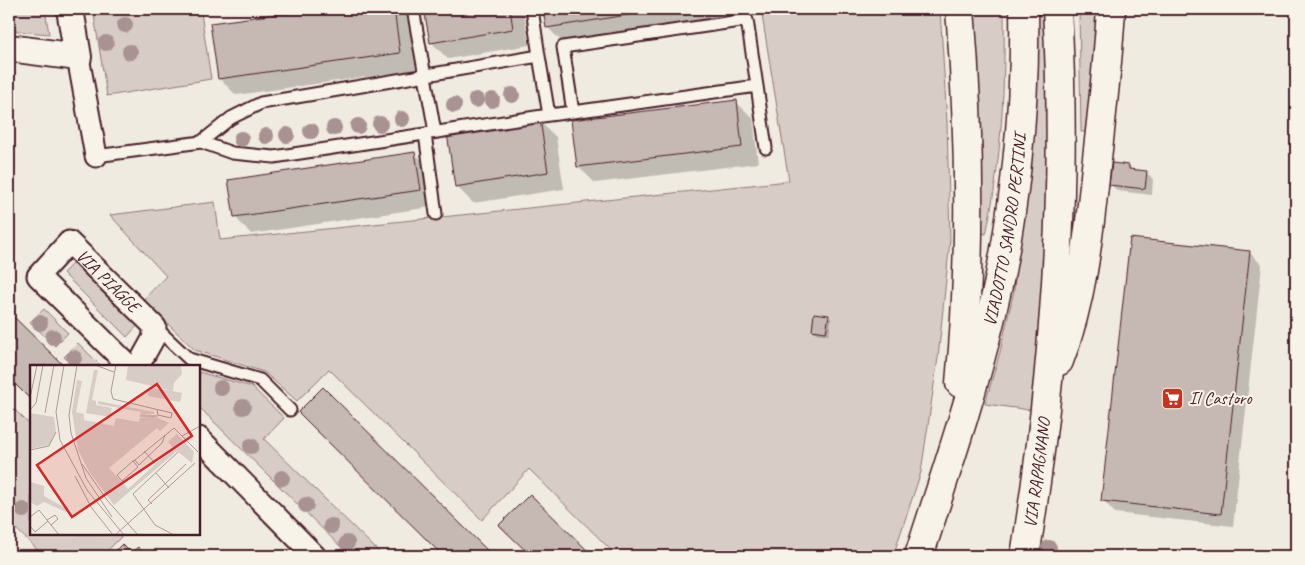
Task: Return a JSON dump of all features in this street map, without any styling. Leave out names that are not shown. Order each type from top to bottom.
[{"type":"main road","points":[[919,556],[954,446],[964,344],[968,219],[967,115],[960,9]]},
{"type":"main road","name":"VIADOTTO SANDRO PERTINI","points":[[954,446],[990,322],[1004,255],[1018,137],[1024,9]]},
{"type":"main road","points":[[1046,389],[1059,231],[1061,126],[1057,9]]},
{"type":"main road","points":[[1046,389],[1068,338],[1082,274],[1108,54],[1110,9]]},
{"type":"main road","name":"VIA RAPAGNANO","points":[[1024,556],[1046,389]]},
{"type":"street","points":[[70,9],[96,156]]},
{"type":"street","points":[[9,48],[78,56]]},
{"type":"street","name":"VIA PIAGGE","points":[[128,365],[38,276],[69,242],[152,324],[156,331],[139,365]]},
{"type":"street","points":[[202,448],[315,556]]},
{"type":"lane","points":[[414,9],[425,74],[436,214]]},
{"type":"lane","points":[[532,9],[549,115]]},
{"type":"lane","points":[[573,112],[563,47],[747,14],[766,148]]},
{"type":"lane","points":[[201,142],[231,118],[257,104],[540,56]]},
{"type":"lane","points":[[96,156],[201,142],[232,153],[266,157],[758,86]]},
{"type":"lane","points":[[152,324],[189,359],[260,380],[290,410]]},
{"type":"shaded area","points":[[9,9],[45,9],[49,34],[9,30]]},
{"type":"shaded area","points":[[93,9],[225,9],[201,13],[211,79],[107,96]]},
{"type":"shaded area","points":[[761,9],[940,9],[947,122],[950,240],[938,358],[921,472],[893,556],[617,556],[529,469],[482,520],[329,369],[297,401],[264,372],[195,350],[143,300],[166,276],[110,215],[215,202],[220,240],[789,181]]},
{"type":"shaded area","points":[[972,9],[1004,9],[1004,65],[999,151],[986,234],[976,232]]},
{"type":"shaded area","points":[[1036,9],[1045,9],[1047,160],[1044,260],[1030,410],[985,404],[1000,352],[1014,291]]},
{"type":"shaded area","points":[[1079,9],[1102,9],[1090,132],[1081,132]]},
{"type":"shaded area","points":[[73,263],[137,326],[127,337],[63,273]]},
{"type":"shaded area","points":[[44,309],[68,333],[55,346],[30,322]]},
{"type":"shaded area","points":[[78,343],[100,365],[73,365],[64,357]]},
{"type":"shaded area","points":[[200,372],[252,387],[284,418],[264,439],[383,556],[350,556],[200,408]]},
{"type":"shaded area","points":[[9,404],[30,425],[30,535],[123,535],[102,556],[44,556],[9,522]]},
{"type":"building","points":[[314,9],[394,9],[400,53],[218,79],[210,23]]},
{"type":"building","points":[[424,9],[510,9],[513,29],[430,43]]},
{"type":"building","points":[[543,9],[665,9],[546,28]]},
{"type":"building","points":[[737,100],[742,147],[577,167],[571,120]]},
{"type":"building","points":[[540,119],[548,172],[455,187],[447,133]]},
{"type":"building","points":[[415,152],[421,190],[234,217],[228,180]]},
{"type":"building","points":[[1112,163],[1129,165],[1129,169],[1147,171],[1145,189],[1109,185]]},
{"type":"building","name":"Il Castoro","points":[[1130,238],[1250,251],[1221,514],[1101,501]]},
{"type":"building","points":[[9,312],[63,365],[30,365],[30,399],[9,378]]},
{"type":"building","points":[[814,313],[829,315],[826,332],[812,330]]},
{"type":"building","points":[[323,387],[493,556],[443,556],[298,412]]},
{"type":"building","points":[[530,494],[593,556],[531,556],[499,525]]},
{"type":"building","points":[[122,544],[131,553],[138,547],[147,556],[110,556]]},
{"type":"place","name":"Il Castoro","points":[[1173,398]]}]
